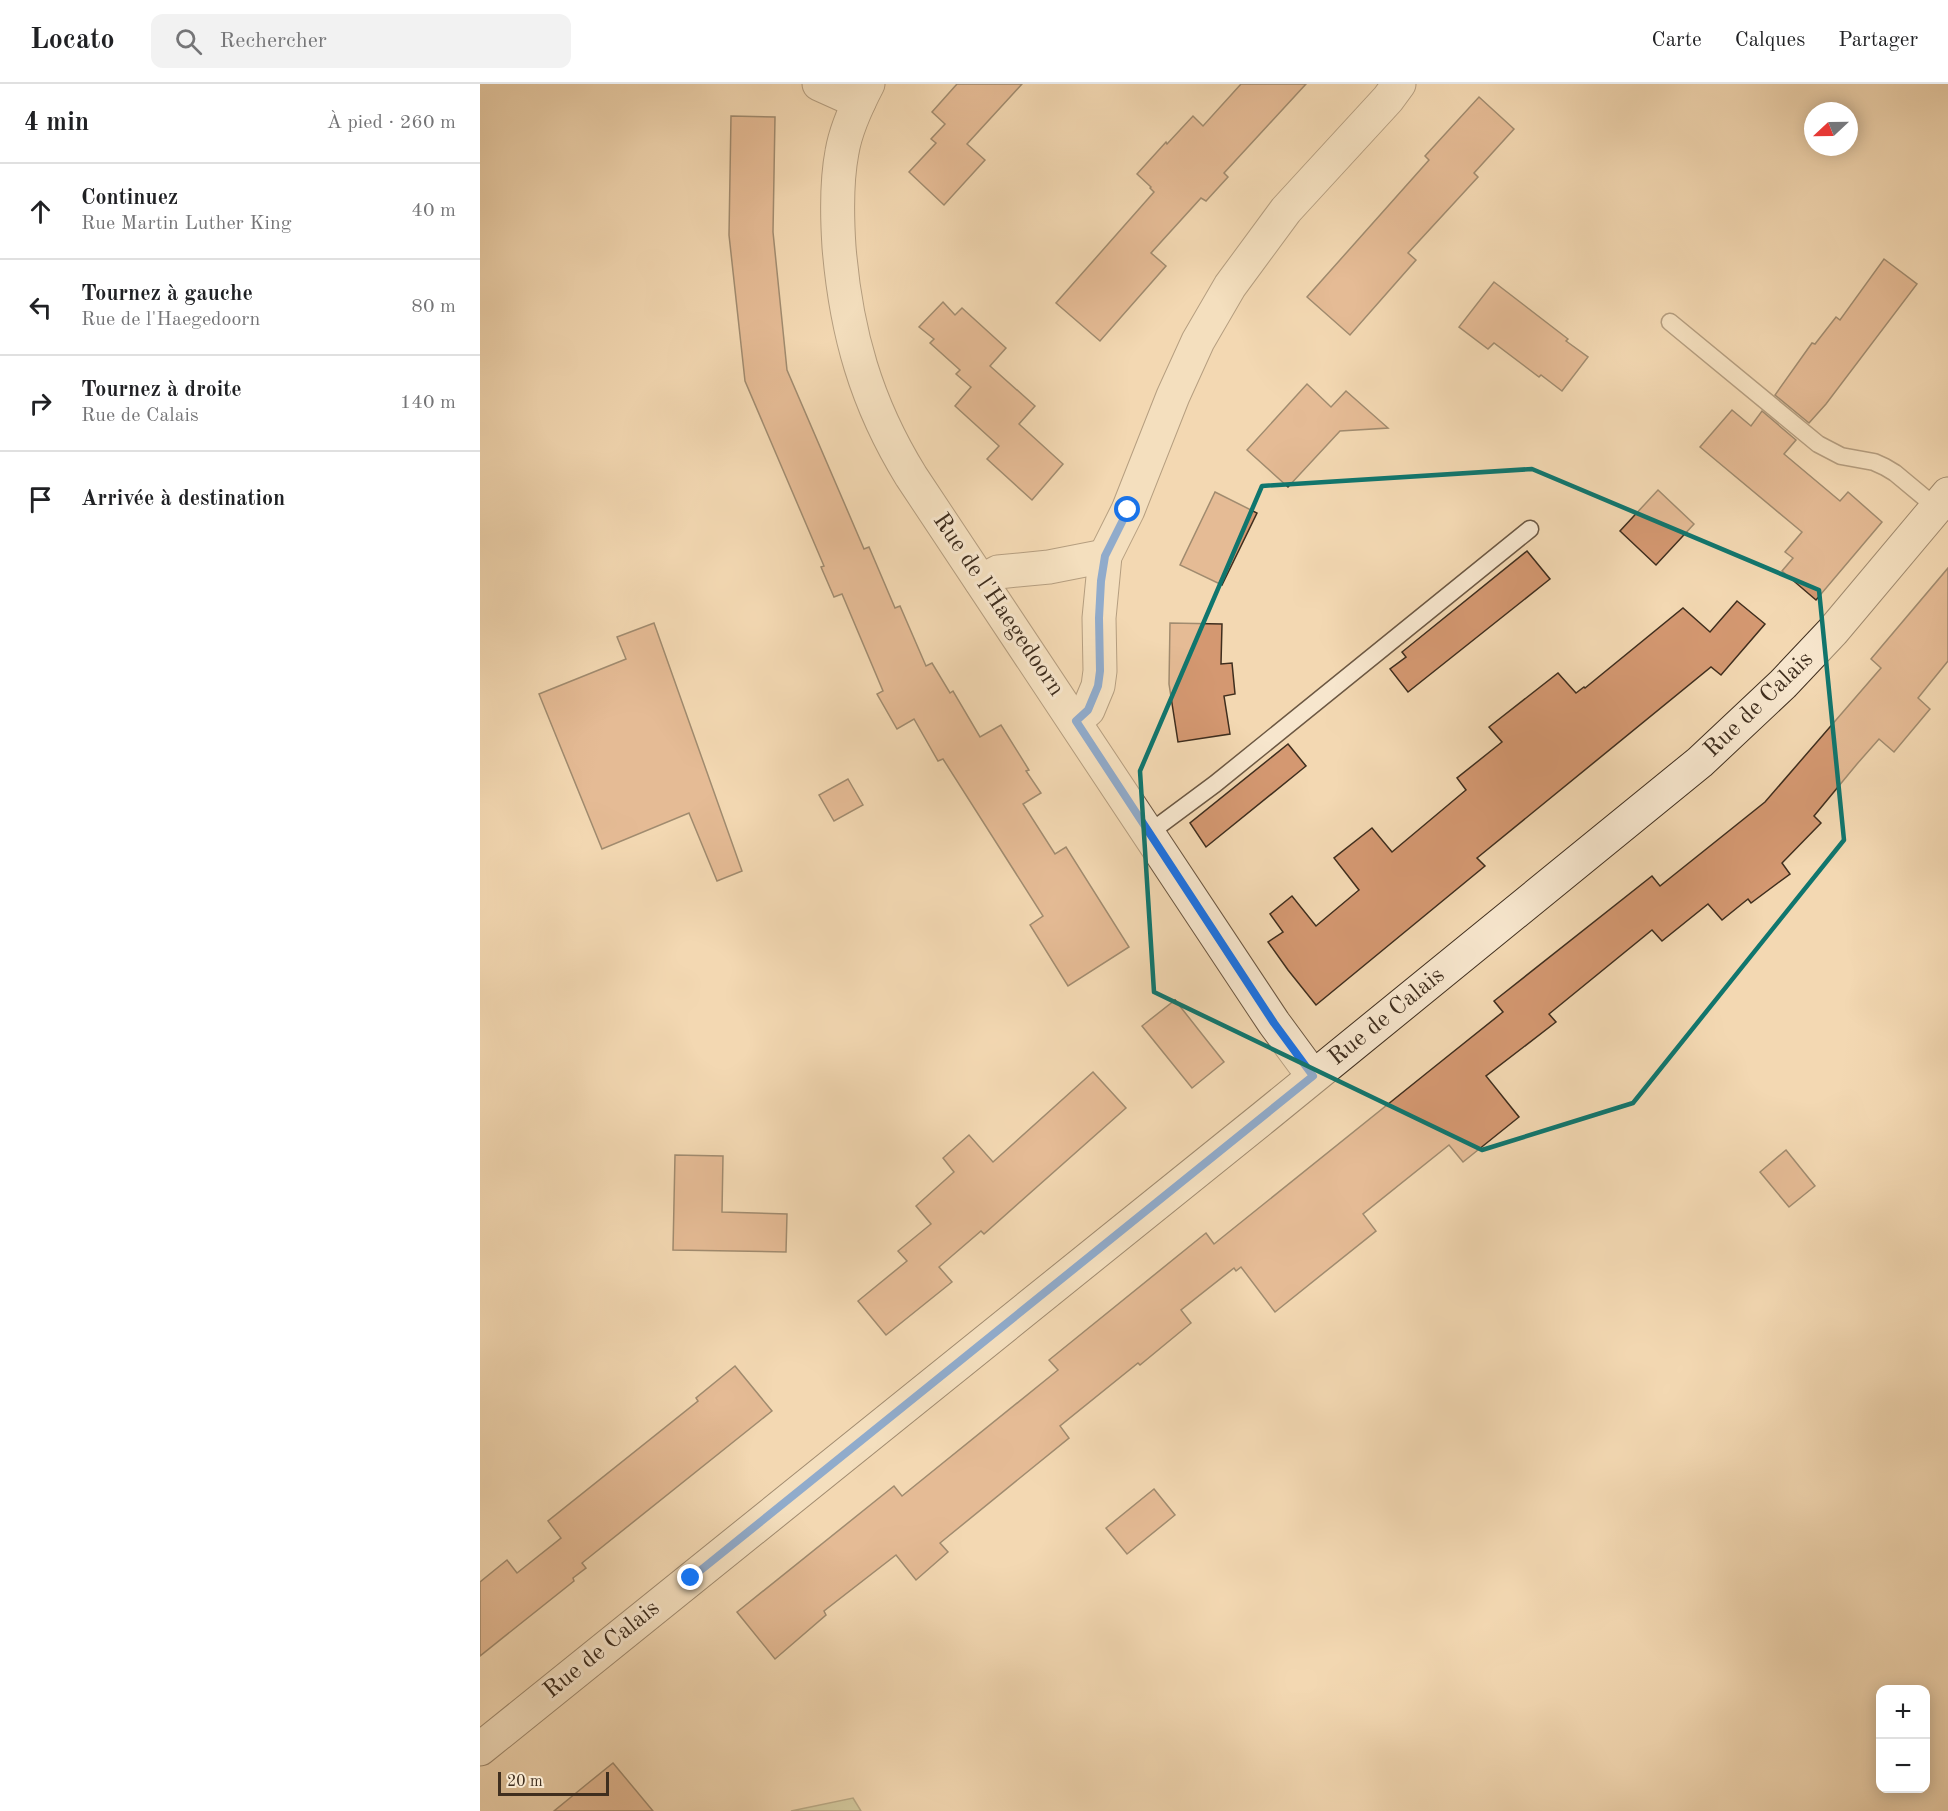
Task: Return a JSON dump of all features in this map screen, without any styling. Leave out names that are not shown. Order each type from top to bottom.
[{"type":"street","points":[[819,84],[863,93]]},
{"type":"street","points":[[1076,721],[1088,710],[1098,686],[1099,618],[1105,556],[1128,510],[1184,370],[1198,341],[1230,286],[1286,210],[1388,99],[1399,84]]},
{"type":"street","name":"Rue de l'Haegedoorn","points":[[863,93],[842,150],[837,201],[841,264],[853,341],[870,396],[895,450],[1274,1023],[1313,1076]]},
{"type":"street","name":"Rue de Calais","points":[[480,1749],[1669,789],[1730,736],[1783,684],[1833,631],[1942,501]]},
{"type":"street","points":[[981,581],[998,572],[1048,567],[1105,556]]},
{"type":"lane","points":[[1670,321],[1818,444],[1841,456],[1874,462],[1885,467],[1942,501]]},
{"type":"lane","points":[[1149,834],[1215,784],[1530,529]]},
{"type":"highlighted area","points":[[1532,469],[1819,590],[1844,840],[1633,1103],[1482,1150],[1154,992],[1140,771],[1262,486]]},
{"type":"green space","points":[[853,1798],[861,1811],[791,1811]]},
{"type":"building","points":[[957,84],[1022,84],[967,144],[985,160],[944,205],[909,172],[936,143],[931,139],[945,124],[932,112]]},
{"type":"building","points":[[1241,84],[1306,84],[1224,173],[1228,177],[1206,201],[1201,198],[1151,253],[1166,266],[1100,341],[1056,303],[1154,192],[1137,174],[1193,116],[1203,126]]},
{"type":"building","points":[[1479,97],[1514,129],[1474,173],[1478,177],[1408,253],[1416,260],[1350,335],[1307,297],[1429,160],[1425,156]]},
{"type":"building","points":[[731,116],[775,117],[773,232],[787,370],[864,549],[869,547],[895,608],[900,606],[926,666],[932,663],[950,693],[953,691],[980,737],[1001,725],[1041,793],[1023,804],[1055,854],[1066,847],[1129,947],[1068,986],[1030,925],[1043,916],[943,759],[938,761],[914,719],[897,729],[877,694],[883,691],[842,594],[834,597],[821,567],[824,566],[745,381],[729,235]]},
{"type":"building","points":[[1884,259],[1917,284],[1809,423],[1775,395],[1812,343],[1815,344],[1836,317],[1840,320]]},
{"type":"building","points":[[1494,282],[1588,357],[1562,391],[1541,375],[1539,377],[1494,343],[1488,349],[1459,327]]},
{"type":"building","points":[[943,302],[955,315],[962,308],[1006,348],[990,366],[1035,406],[1019,424],[1063,464],[1032,500],[987,459],[999,446],[955,406],[971,387],[956,374],[960,370],[930,343],[934,339],[919,327]]},
{"type":"building","points":[[1307,384],[1331,407],[1346,391],[1388,428],[1340,431],[1288,487],[1247,450]]},
{"type":"building","points":[[1732,410],[1751,426],[1762,411],[1796,440],[1784,454],[1840,501],[1848,492],[1882,522],[1816,600],[1782,571],[1793,558],[1785,552],[1802,532],[1700,447]]},
{"type":"building","points":[[1658,490],[1694,524],[1656,565],[1620,531]]},
{"type":"building","points":[[1215,492],[1257,513],[1222,585],[1180,565]]},
{"type":"building","points":[[1527,551],[1550,579],[1408,692],[1390,669],[1406,657],[1402,652]]},
{"type":"building","points":[[1948,568],[1948,661],[1918,698],[1930,709],[1894,752],[1879,739],[1857,764],[1814,816],[1821,823],[1782,863],[1790,874],[1751,903],[1748,899],[1722,920],[1708,904],[1662,941],[1652,930],[1549,1014],[1556,1022],[1486,1076],[1519,1117],[1463,1162],[1449,1145],[1363,1214],[1376,1231],[1275,1312],[1241,1267],[1236,1271],[1234,1268],[1181,1310],[1191,1323],[1060,1426],[1069,1438],[940,1543],[948,1552],[916,1580],[896,1555],[824,1611],[826,1615],[775,1659],[737,1612],[894,1486],[902,1496],[1058,1370],[1049,1360],[1206,1233],[1214,1244],[1503,1012],[1494,1001],[1652,876],[1660,886],[1765,802],[1881,668],[1871,659]]},
{"type":"building","points":[[1737,601],[1765,624],[1721,675],[1711,667],[1477,858],[1485,866],[1316,1005],[1268,942],[1283,932],[1270,914],[1292,896],[1316,926],[1359,890],[1334,858],[1372,828],[1392,852],[1466,790],[1457,778],[1502,742],[1489,727],[1558,673],[1576,693],[1683,608],[1710,632]]},
{"type":"building","points":[[654,623],[742,871],[717,881],[689,813],[602,849],[539,694],[626,659],[617,637]]},
{"type":"building","points":[[1170,623],[1222,624],[1221,664],[1232,663],[1235,694],[1224,696],[1230,734],[1178,742],[1169,684]]},
{"type":"building","points":[[1288,744],[1306,766],[1206,847],[1190,823]]},
{"type":"building","points":[[848,779],[863,805],[834,821],[819,795]]},
{"type":"building","points":[[1175,1000],[1224,1062],[1192,1088],[1142,1026]]},
{"type":"building","points":[[1093,1072],[1126,1108],[984,1234],[981,1231],[939,1267],[952,1282],[886,1335],[858,1301],[907,1261],[898,1251],[931,1224],[916,1206],[954,1172],[943,1158],[969,1135],[993,1162]]},
{"type":"building","points":[[1786,1150],[1815,1186],[1789,1207],[1760,1172]]},
{"type":"building","points":[[675,1155],[723,1156],[722,1212],[787,1214],[786,1252],[673,1250]]},
{"type":"building","points":[[735,1366],[772,1411],[582,1563],[586,1568],[573,1578],[574,1581],[480,1656],[480,1582],[507,1560],[517,1573],[561,1538],[548,1521],[698,1401],[696,1398]]},
{"type":"building","points":[[1154,1489],[1175,1515],[1127,1554],[1106,1528]]},
{"type":"building","points":[[613,1763],[653,1811],[554,1811],[587,1784]]},
{"type":"route","points":[[691,1578],[1313,1076],[1274,1023],[1076,721],[1088,710],[1098,686],[1099,618],[1105,556],[1128,510]]}]
